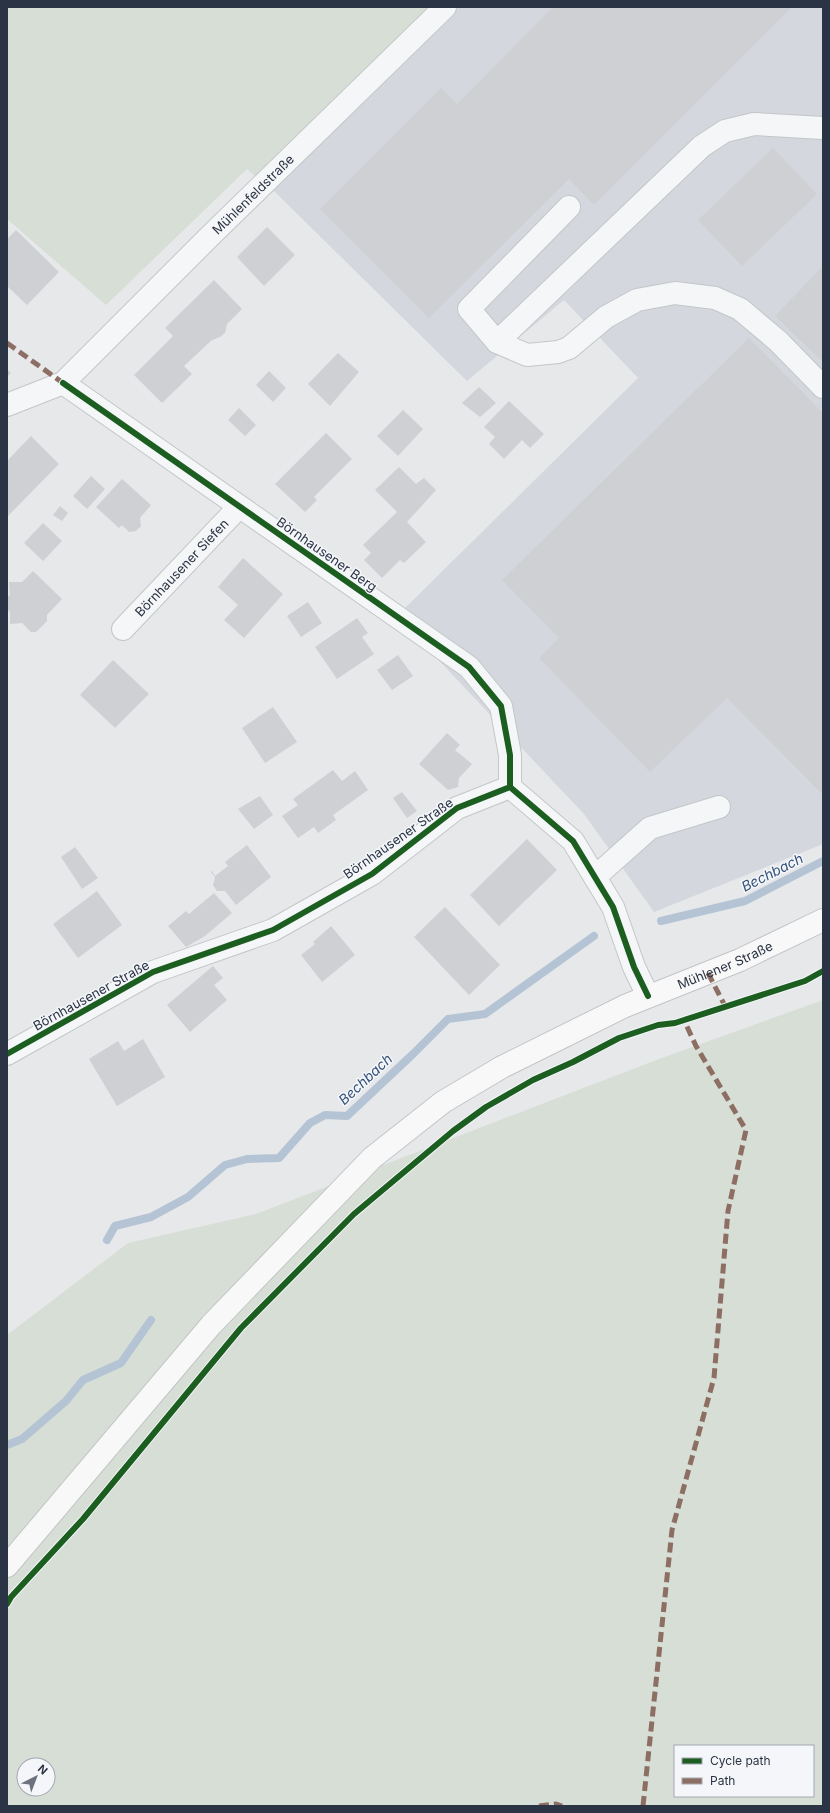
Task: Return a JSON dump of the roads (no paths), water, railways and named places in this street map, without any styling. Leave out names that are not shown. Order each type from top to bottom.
[{"type":"main road","name":"Mühlener Straße","points":[[7,1566],[211,1325],[372,1158],[443,1102],[502,1067],[625,1006],[740,960],[823,920]]},
{"type":"street","name":"Mühlenfeldstraße","points":[[63,383],[208,238],[445,7]]},
{"type":"street","points":[[497,342],[702,146],[725,130],[754,124],[823,128]]},
{"type":"street","points":[[570,207],[469,309],[497,342],[527,355],[558,352],[569,348],[606,317],[637,300],[674,293],[715,298],[740,309],[778,341],[823,387]]},
{"type":"street","points":[[7,405],[63,383]]},
{"type":"street","name":"Börnhausener Berg","points":[[63,383],[469,667],[501,706],[510,756],[510,787]]},
{"type":"street","name":"Börnhausener Siefen","points":[[123,628],[239,507]]},
{"type":"street","points":[[510,787],[573,840],[613,907],[634,967],[648,996]]},
{"type":"street","name":"Börnhausener Straße","points":[[7,1054],[153,972],[273,930],[372,874],[458,808],[510,787]]},
{"type":"street","points":[[595,877],[650,828],[719,807]]},
{"type":"waterway","name":"Bechbach","points":[[661,921],[745,901],[823,861]]},
{"type":"waterway","name":"Bechbach","points":[[107,1240],[115,1226],[151,1217],[188,1197],[225,1165],[247,1159],[279,1158],[310,1123],[325,1115],[347,1116],[448,1019],[485,1014],[594,936]]},
{"type":"waterway","name":"Bechbach","points":[[7,1445],[22,1439],[66,1401],[83,1380],[121,1363],[151,1320]]}]
